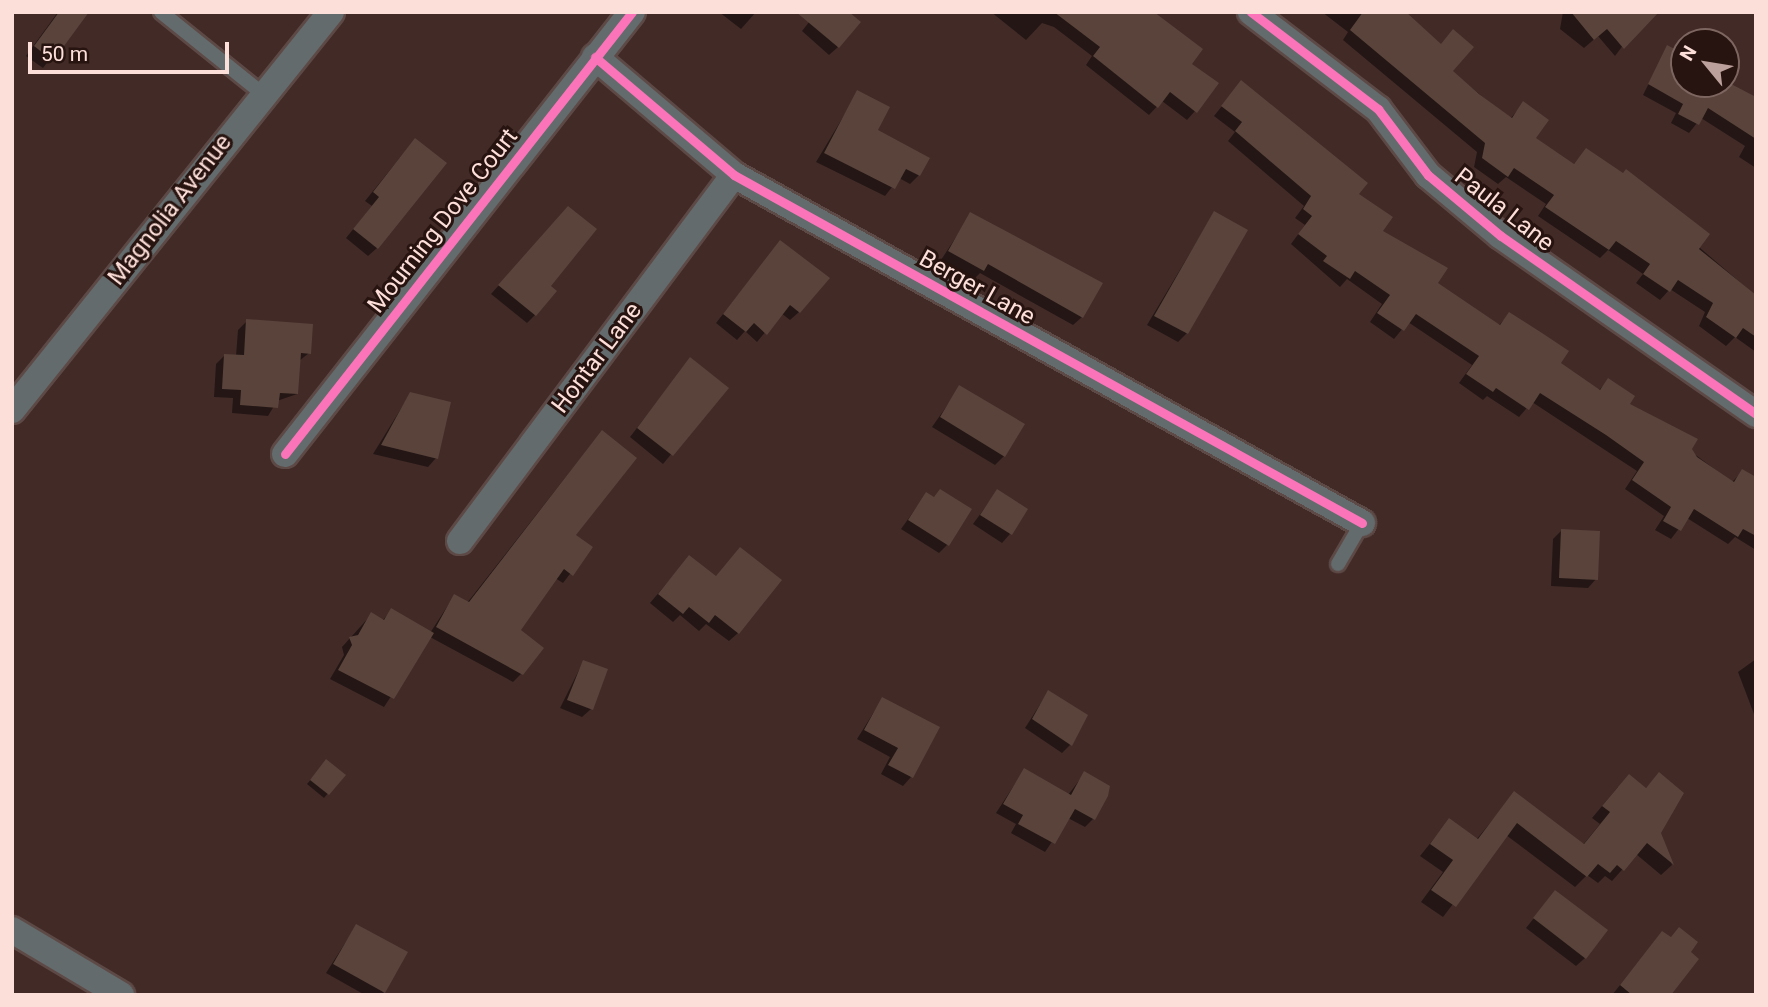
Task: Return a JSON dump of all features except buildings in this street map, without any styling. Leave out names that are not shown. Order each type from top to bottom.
[{"type":"street","name":"Magnolia Avenue","points":[[12,410],[262,94],[331,12]]},
{"type":"street","name":"Mourning Dove Court","points":[[285,454],[632,12]]},
{"type":"street","name":"Paula Lane","points":[[1262,15],[1378,109],[1428,175],[1501,236],[1756,414]]},
{"type":"street","name":"Berger Lane","points":[[595,57],[734,175],[1362,523]]},
{"type":"street","name":"Hontar Lane","points":[[460,541],[734,175]]},
{"type":"street","points":[[12,930],[121,995]]},
{"type":"lane","points":[[161,12],[262,94]]},
{"type":"lane","points":[[1338,564],[1362,523]]},
{"type":"cycle path","points":[[285,454],[632,12]]},
{"type":"cycle path","points":[[1251,12],[1378,109],[1428,175],[1501,236],[1756,414]]},
{"type":"cycle path","points":[[595,57],[734,175],[1362,523]]}]
